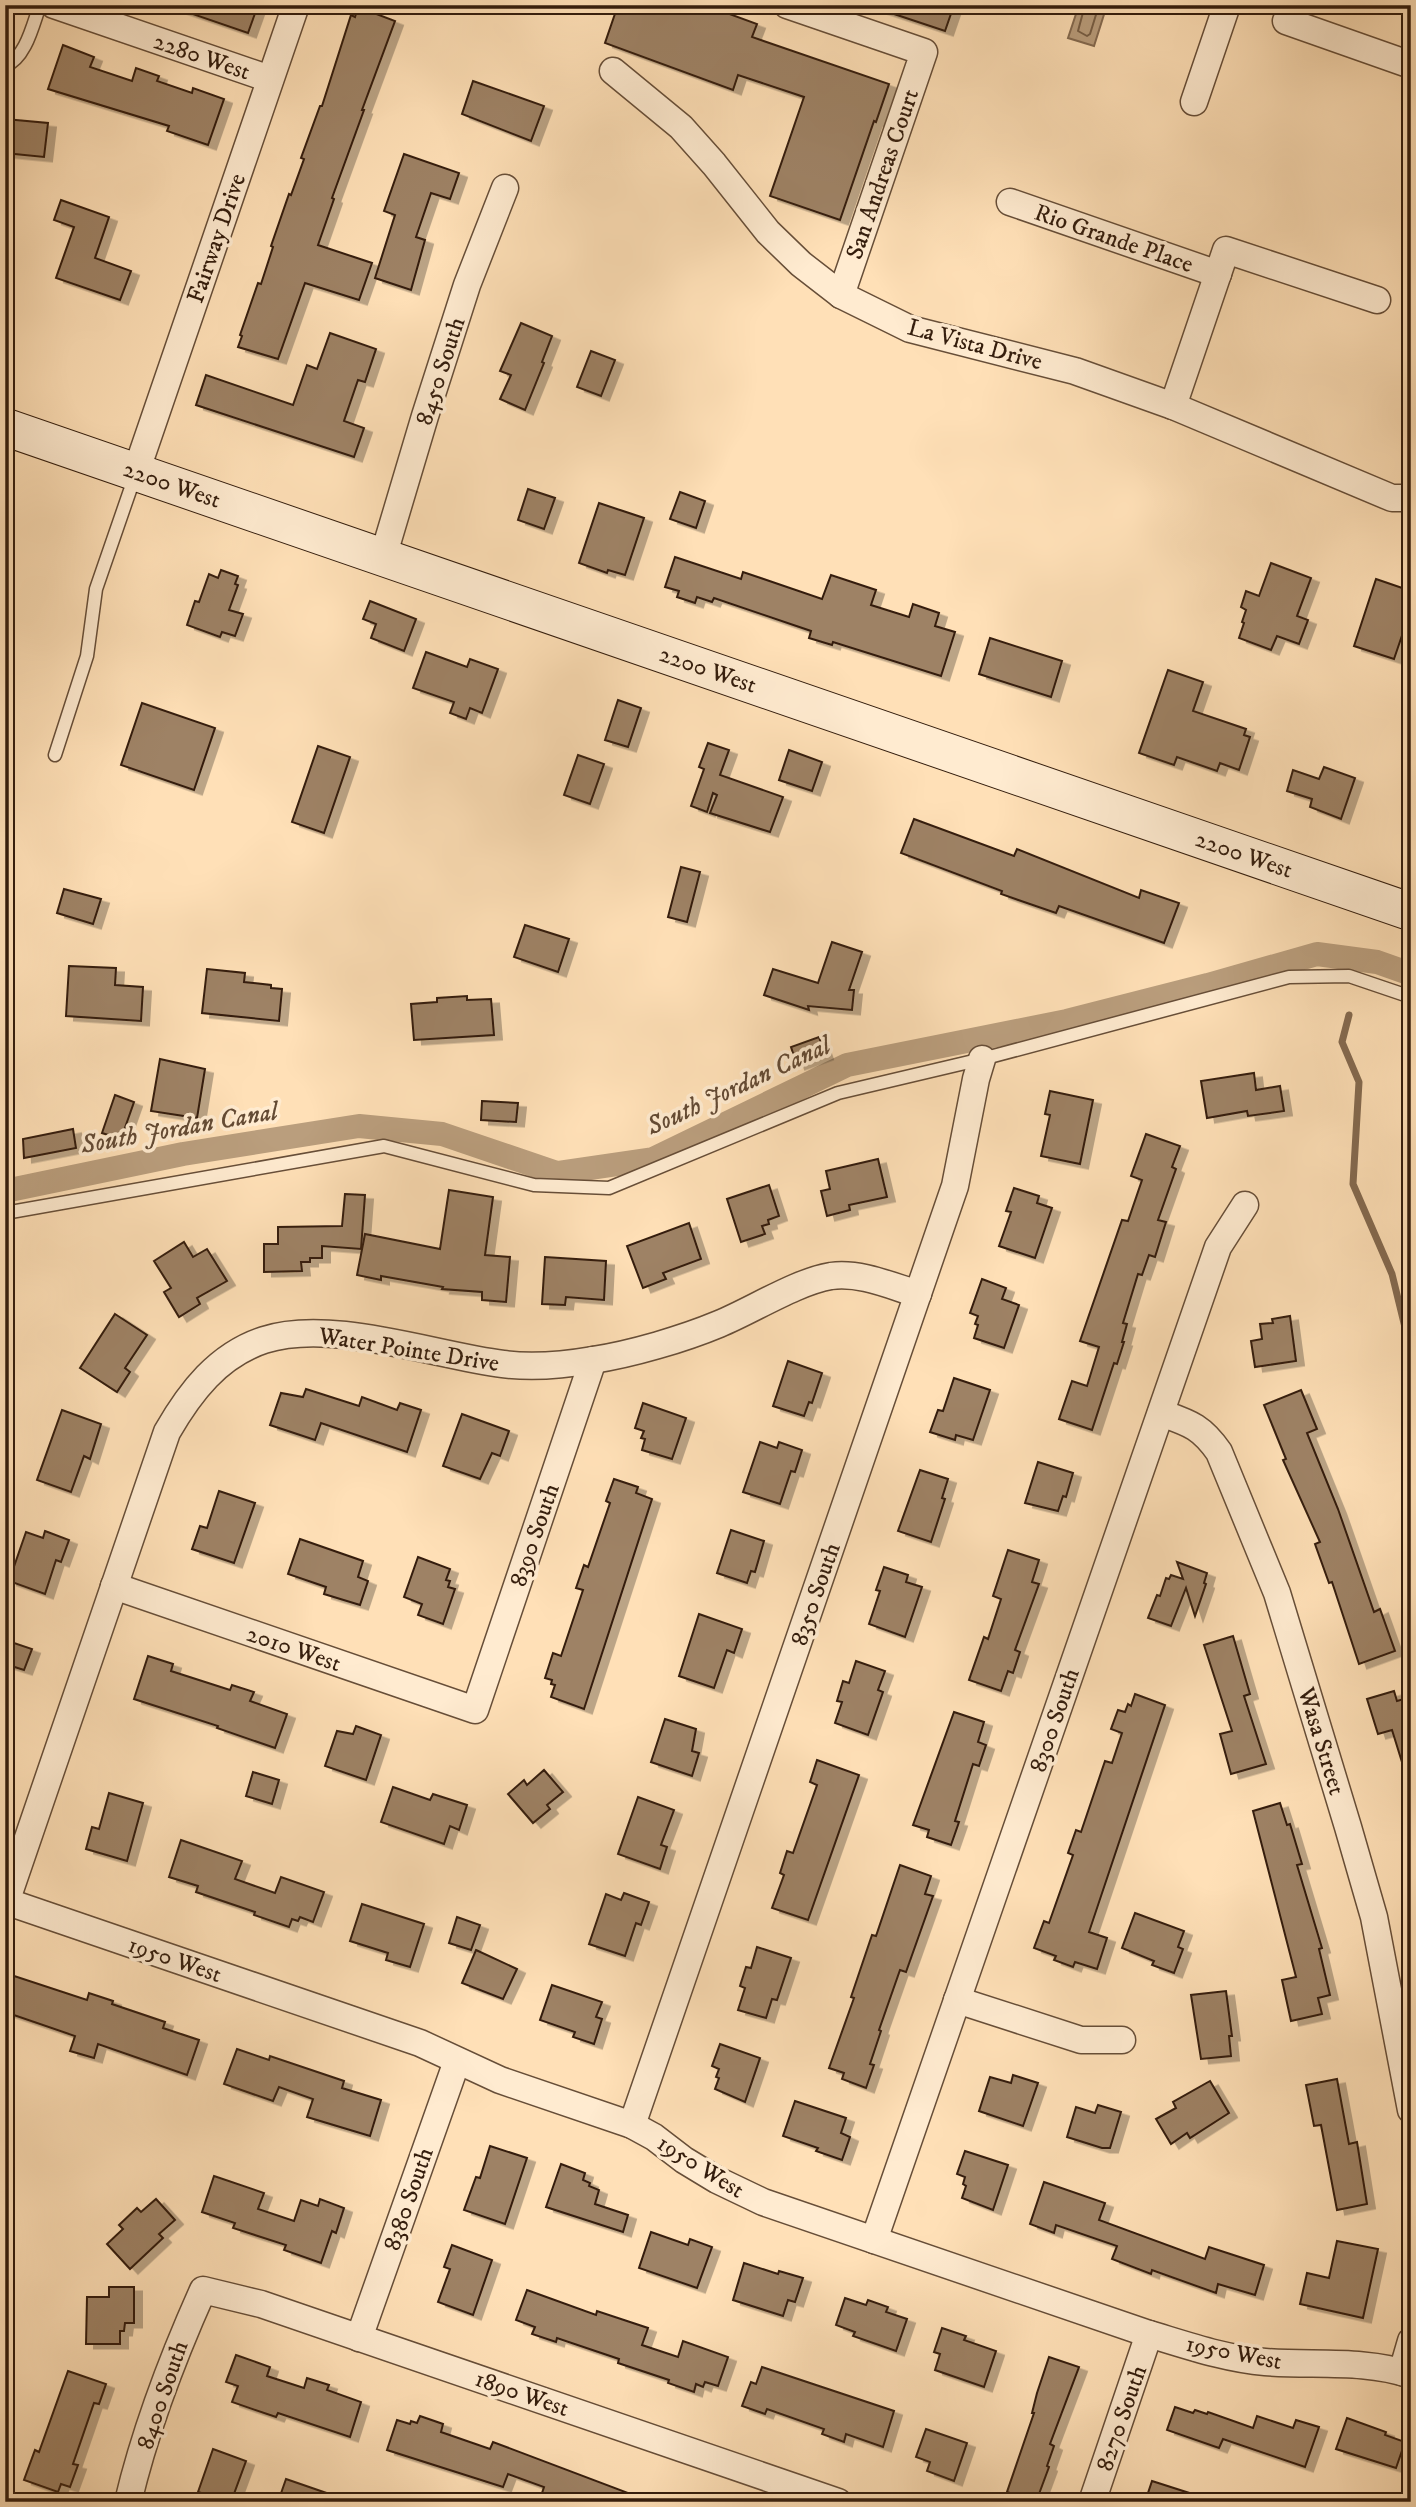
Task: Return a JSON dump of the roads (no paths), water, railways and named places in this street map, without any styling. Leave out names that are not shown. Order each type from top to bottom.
[{"type":"street","name":"2280 West","points":[[54,5],[270,79]]},
{"type":"street","name":"Fairway Drive","points":[[136,472],[296,5]]},
{"type":"street","name":"San Andreas Court","points":[[787,5],[924,52],[841,295]]},
{"type":"street","points":[[1194,102],[1227,5]]},
{"type":"street","points":[[1286,21],[1411,65]]},
{"type":"street","name":"La Vista Drive","points":[[612,71],[681,127],[768,232],[801,264],[841,295],[910,329],[1075,372],[1173,406],[1392,498],[1411,498]]},
{"type":"street","name":"8450 South","points":[[383,557],[467,285],[505,188]]},
{"type":"street","name":"Rio Grande Place","points":[[1010,202],[1222,262],[1377,300]]},
{"type":"street","points":[[1173,406],[1222,262]]},
{"type":"street","name":"2200 West","points":[[5,427],[1411,912]]},
{"type":"street","name":"8350 South","points":[[632,2125],[956,1185],[970,1106],[982,1059]]},
{"type":"street","name":"8300 South","points":[[874,2240],[1218,1247],[1245,1205]]},
{"type":"street","name":"Water Pointe Drive","points":[[6,1901],[167,1432],[186,1400],[208,1374],[235,1353],[264,1340],[296,1333],[328,1333],[506,1365],[537,1366],[593,1360],[683,1337],[719,1324],[802,1285],[831,1276],[857,1276],[918,1294]]},
{"type":"street","name":"8390 South","points":[[475,1710],[593,1360]]},
{"type":"street","name":"Wasa Street","points":[[1161,1413],[1188,1422],[1206,1433],[1219,1452],[1277,1593],[1374,1917],[1411,2110]]},
{"type":"street","name":"2010 West","points":[[114,1587],[475,1710]]},
{"type":"street","name":"1950 West","points":[[6,1901],[421,2043],[500,2080],[632,2125],[737,2191],[1149,2334],[1192,2347],[1262,2362],[1367,2366],[1406,2373]]},
{"type":"street","points":[[957,2000],[1082,2040],[1122,2040]]},
{"type":"street","name":"8380 South","points":[[359,2338],[457,2061]]},
{"type":"street","name":"1890 West","points":[[203,2290],[261,2304],[838,2502]]},
{"type":"street","name":"8400 South","points":[[128,2502],[184,2331],[203,2290]]},
{"type":"street","name":"8270 South","points":[[1092,2502],[1149,2334]]},
{"type":"street","points":[[1406,2373],[1411,2341]]},
{"type":"lane","points":[[5,66],[11,64],[22,50],[40,5]]},
{"type":"lane","points":[[55,755],[87,656],[96,589],[136,472]]},
{"type":"lane","points":[[5,1213],[384,1146],[534,1185],[609,1188],[838,1093],[982,1059],[1289,977],[1349,976],[1411,997]]},
{"type":"water","points":[[1079,5],[1107,5],[1094,46],[1068,38]]},
{"type":"waterway","name":"South Jordan Canal","points":[[5,1191],[183,1154],[359,1126],[442,1134],[557,1173],[653,1159],[847,1065],[1067,1021],[1317,954],[1377,962],[1411,974]]},
{"type":"waterway","points":[[1349,1015],[1342,1042],[1359,1082],[1353,1184],[1392,1274],[1411,1352]]}]
